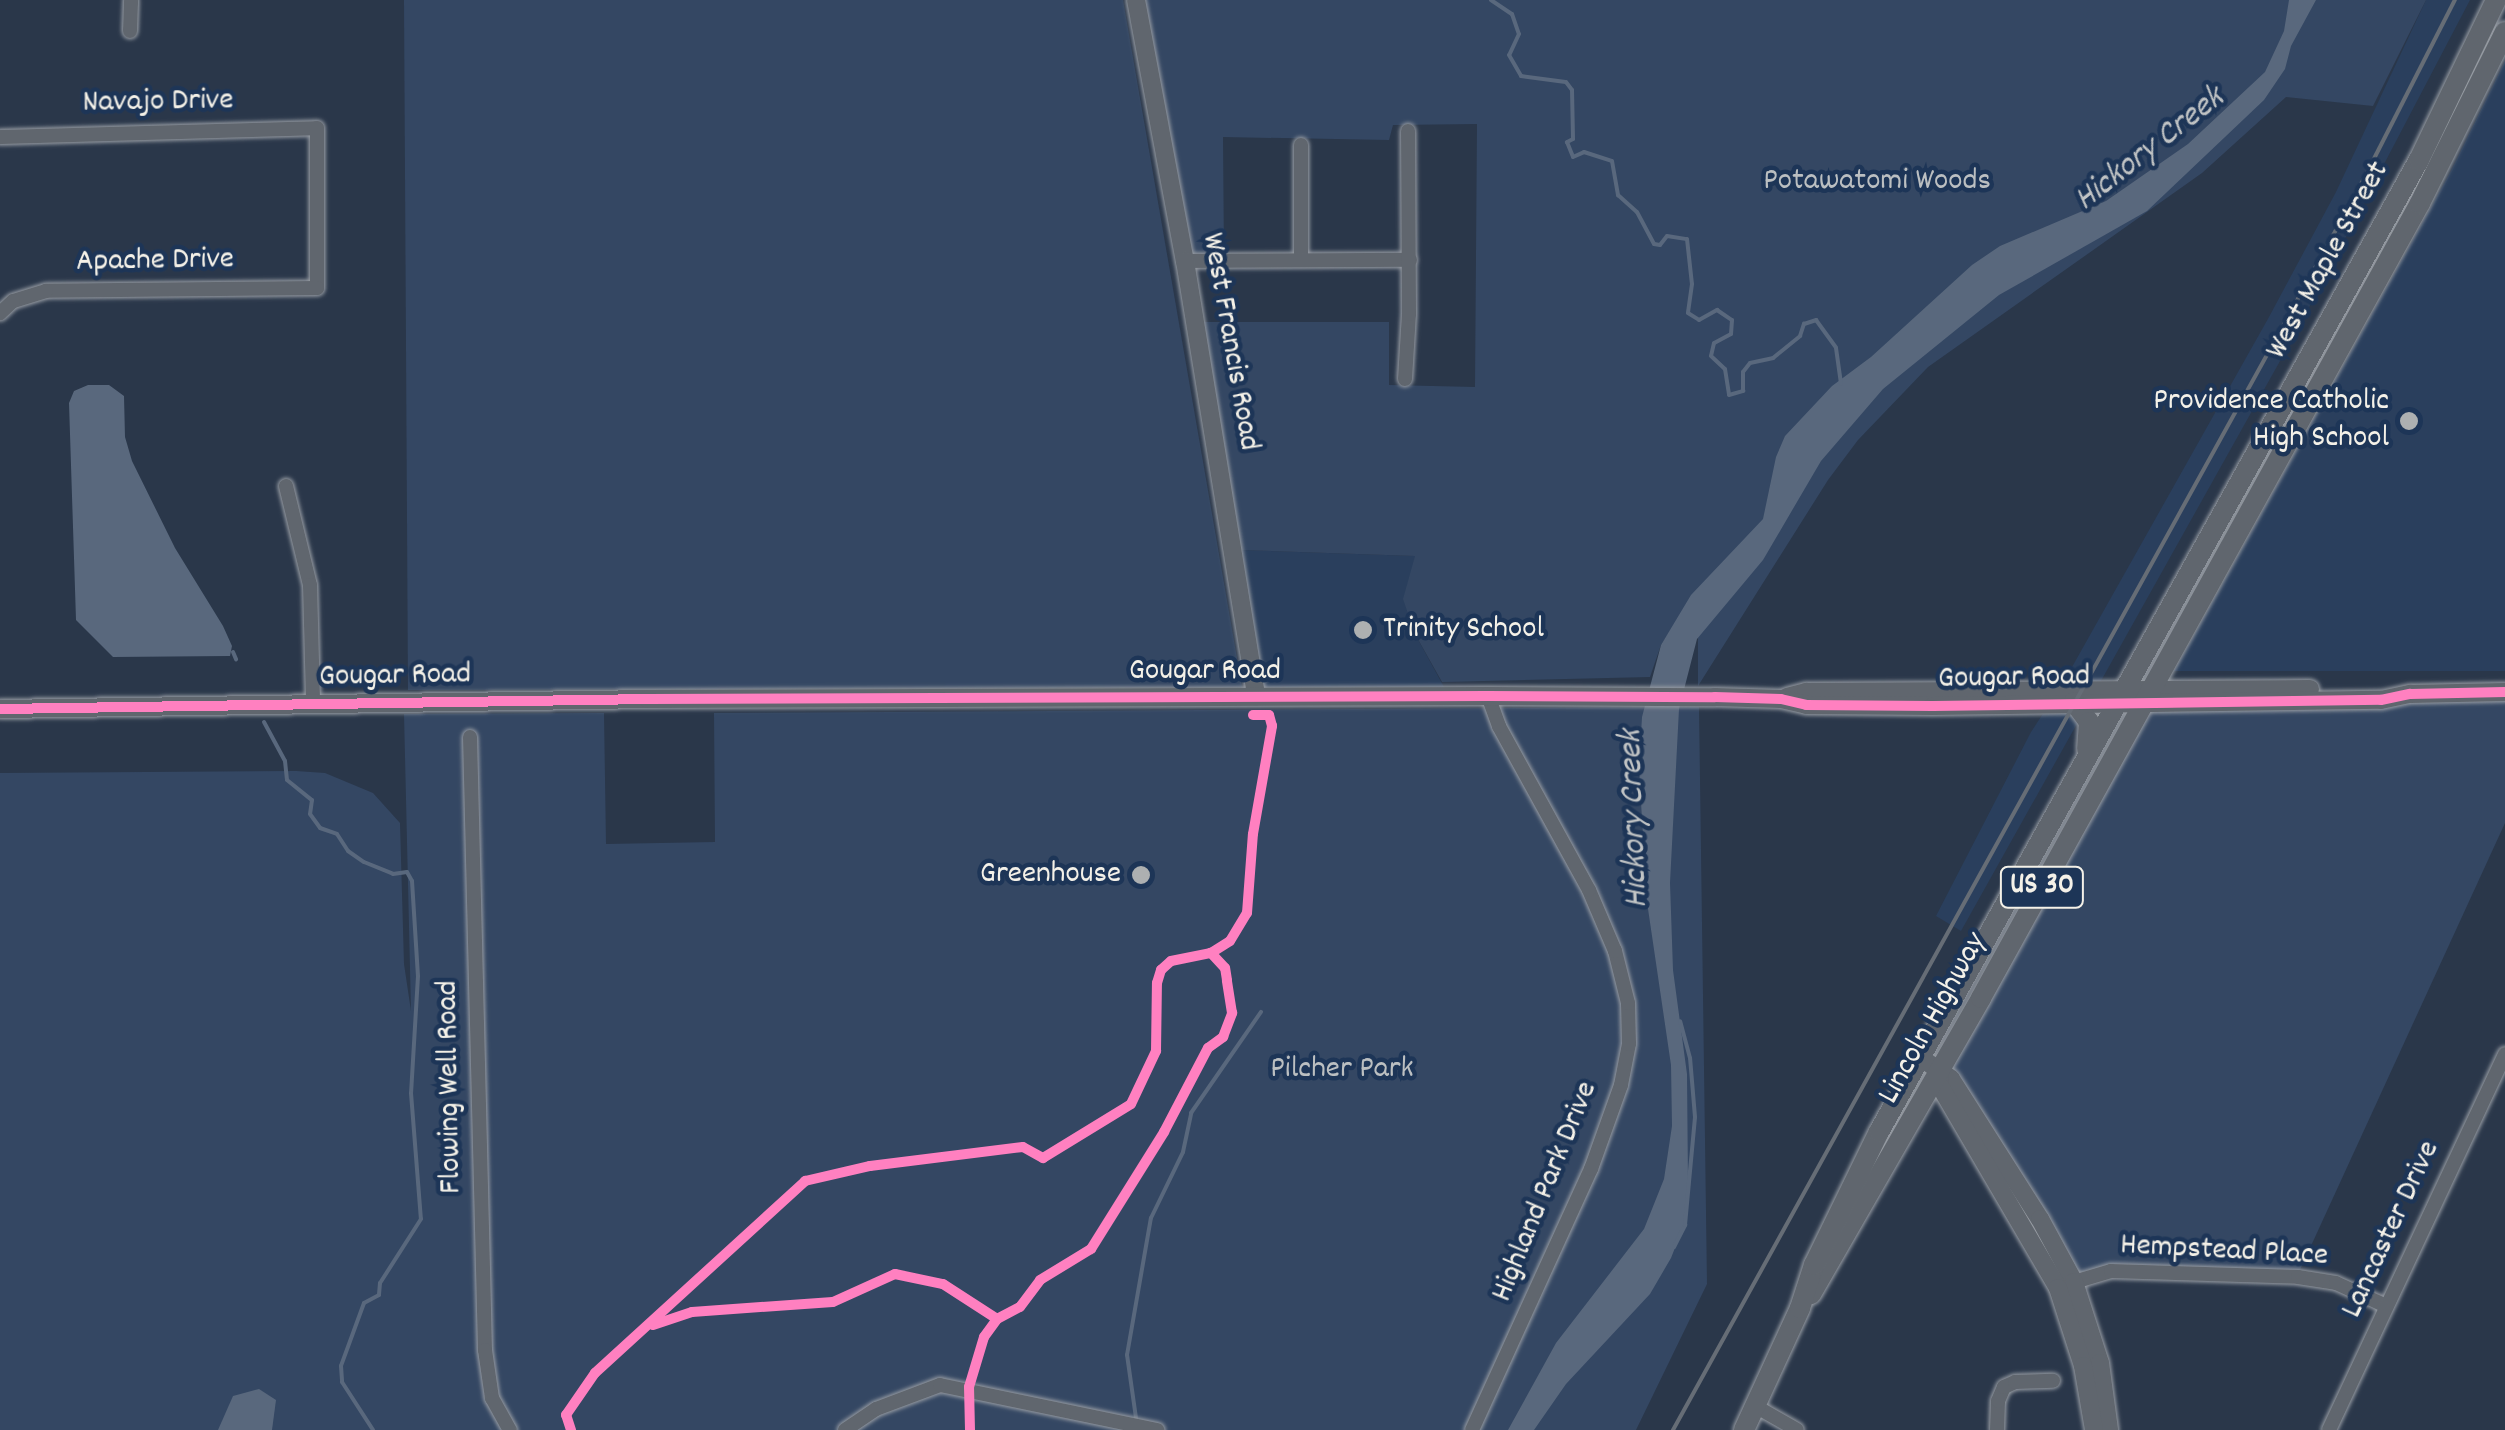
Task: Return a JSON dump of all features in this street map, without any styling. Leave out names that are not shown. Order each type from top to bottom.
[{"type":"main road","name":"West Maple Street","points":[[2121,695],[2419,160],[2496,0]]},
{"type":"main road","name":"West Maple Street","points":[[2147,695],[2420,203],[2505,32]]},
{"type":"main road","name":"Lincoln Highway","points":[[1744,1430],[1837,1215],[2121,695]]},
{"type":"main road","name":"Lincoln Highway","points":[[1800,1308],[1828,1272],[2147,695]]},
{"type":"main road","points":[[2074,702],[2089,722],[2086,758]]},
{"type":"street","points":[[130,31],[131,0]]},
{"type":"street","name":"West Francis Road","points":[[1136,0],[1185,261],[1256,696]]},
{"type":"street","name":"Navajo Drive","points":[[0,137],[317,128],[317,288]]},
{"type":"street","points":[[1404,379],[1410,260],[1408,131]]},
{"type":"street","points":[[1300,146],[1302,259]]},
{"type":"street","points":[[1185,261],[1410,260]]},
{"type":"street","name":"Apache Drive","points":[[0,312],[13,301],[46,291],[317,288]]},
{"type":"street","points":[[286,486],[310,585],[313,703]]},
{"type":"street","name":"Gougar Road","points":[[0,708],[1256,696],[1781,698],[1806,692],[2381,700],[2410,694],[2505,692]]},
{"type":"street","name":"Gougar Road","points":[[1781,698],[1806,705],[1918,706],[2074,702],[2121,695]]},
{"type":"street","name":"Highland Park Drive","points":[[1472,1430],[1591,1169],[1621,1085],[1629,1044],[1628,1003],[1615,951],[1589,890],[1498,726],[1488,696]]},
{"type":"street","name":"Flowing Well Road","points":[[470,737],[485,1350],[492,1398],[510,1430]]},
{"type":"street","name":"Lancaster Drive","points":[[2329,1430],[2505,1054]]},
{"type":"street","points":[[1920,1058],[1939,1071],[1940,1086],[2066,1285],[2100,1363],[2109,1430]]},
{"type":"street","name":"Hempstead Place","points":[[2066,1285],[2111,1271],[2298,1277],[2336,1283],[2386,1306]]},
{"type":"street","points":[[2066,1285],[2094,1430]]},
{"type":"street","points":[[1997,1430],[1998,1401],[2004,1387],[2015,1382],[2054,1382]]},
{"type":"street","points":[[845,1430],[876,1409],[940,1385],[1157,1430]]},
{"type":"street","points":[[1755,1406],[1797,1430]]},
{"type":"shaded area","points":[[2289,0],[2316,0],[2291,46],[2285,69],[2264,100],[2147,211],[1999,295],[1883,389],[1821,461],[1763,560],[1697,639],[1679,709],[1670,883],[1673,970],[1687,1074],[1688,1182],[1684,1225],[1650,1294],[1566,1384],[1534,1430],[1508,1430],[1556,1343],[1644,1229],[1664,1179],[1672,1126],[1671,1065],[1647,902],[1639,769],[1642,717],[1661,645],[1691,595],[1763,519],[1776,457],[1785,436],[1832,386],[1871,357],[1972,265],[2000,246],[2106,201],[2188,144],[2265,72],[2284,31]]},
{"type":"shaded area","points":[[2426,0],[2470,0],[2294,336],[1961,931],[1936,916],[2031,732],[2063,683],[2336,192]]},
{"type":"shaded area","name":"Providence Catholic High School","points":[[2505,61],[2505,671],[2174,671],[2451,171]]},
{"type":"shaded area","points":[[88,385],[109,385],[124,396],[125,437],[132,461],[175,548],[223,626],[232,646],[230,656],[113,657],[76,620],[69,403],[74,391]]},
{"type":"shaded area","points":[[1240,550],[1415,556],[1415,634],[1444,687],[1263,687]]},
{"type":"shaded area","points":[[259,1389],[276,1400],[272,1430],[218,1430],[233,1396]]},
{"type":"green space","points":[[404,0],[1123,0],[1242,687],[408,690]]},
{"type":"green space","name":"Potawatomi Woods","points":[[1145,0],[2426,0],[2373,106],[2286,97],[2202,173],[1928,367],[1858,440],[1828,480],[1698,686],[1698,589],[1661,645],[1650,677],[1442,682],[1415,634],[1403,599],[1415,556],[1240,550],[1202,322],[1389,322],[1389,385],[1475,387],[1477,124],[1393,125],[1389,140],[1223,137],[1224,256],[1188,256]]},
{"type":"green space","points":[[2505,695],[2505,823],[2299,1272],[2077,1274],[1946,1071],[2145,707]]},
{"type":"green space","name":"Pilcher Park","points":[[1699,707],[1707,1284],[1636,1430],[0,1430],[0,773],[296,771],[325,773],[373,793],[400,823],[404,964],[411,1011],[404,714],[604,713],[606,844],[715,842],[714,713]]},
{"type":"waterway","points":[[1491,0],[1512,14],[1519,34],[1509,55],[1521,76],[1566,82],[1572,90],[1573,139],[1567,142],[1573,157],[1584,152],[1612,161],[1618,195],[1637,212],[1654,244],[1660,245],[1667,236],[1687,239],[1692,284],[1688,313],[1699,320],[1717,310],[1732,320],[1731,334],[1714,343],[1711,356],[1725,369],[1729,395],[1743,391],[1743,372],[1750,363],[1773,358],[1800,336],[1804,324],[1816,320],[1836,348],[1841,384]]},
{"type":"waterway","points":[[233,652],[236,659]]},
{"type":"waterway","points":[[264,722],[285,761],[287,780],[312,800],[310,814],[320,828],[337,834],[348,851],[364,862],[393,874],[407,872],[412,881],[418,976],[411,1093],[421,1219],[380,1283],[379,1295],[364,1303],[341,1366],[342,1382],[373,1430]]},
{"type":"waterway","points":[[1136,1418],[1127,1355],[1151,1218],[1183,1152],[1191,1113],[1261,1012]]},
{"type":"waterway","name":"Hickory Creek","points":[[1674,1247],[1685,1225],[1695,1117],[1690,1058],[1680,1021]]},
{"type":"railway","points":[[1673,1430],[2356,194],[2455,0]]},
{"type":"cycle path","points":[[0,709],[648,699],[1488,696],[1715,697],[1781,699],[1806,705],[1933,706],[2381,700],[2410,694],[2505,692]]},
{"type":"cycle path","points":[[571,1430],[566,1415],[595,1373],[805,1181],[870,1166],[1023,1147],[1043,1158],[1131,1104],[1156,1051],[1157,983],[1161,970],[1171,961],[1211,953],[1230,941],[1247,913],[1253,834],[1272,726],[1269,715],[1253,715]]},
{"type":"cycle path","points":[[970,1430],[969,1387],[984,1337],[997,1319],[1020,1307],[1040,1280],[1091,1249],[1164,1132],[1208,1048],[1223,1037],[1232,1013],[1225,968],[1211,953]]},
{"type":"cycle path","points":[[653,1325],[692,1312],[833,1302],[895,1274],[943,1284],[997,1319]]},
{"type":"place","name":"Providence Catholic High School","points":[[2409,421]]},
{"type":"place","name":"Trinity School","points":[[1363,630]]},
{"type":"place","name":"Greenhouse","points":[[1141,875]]}]
